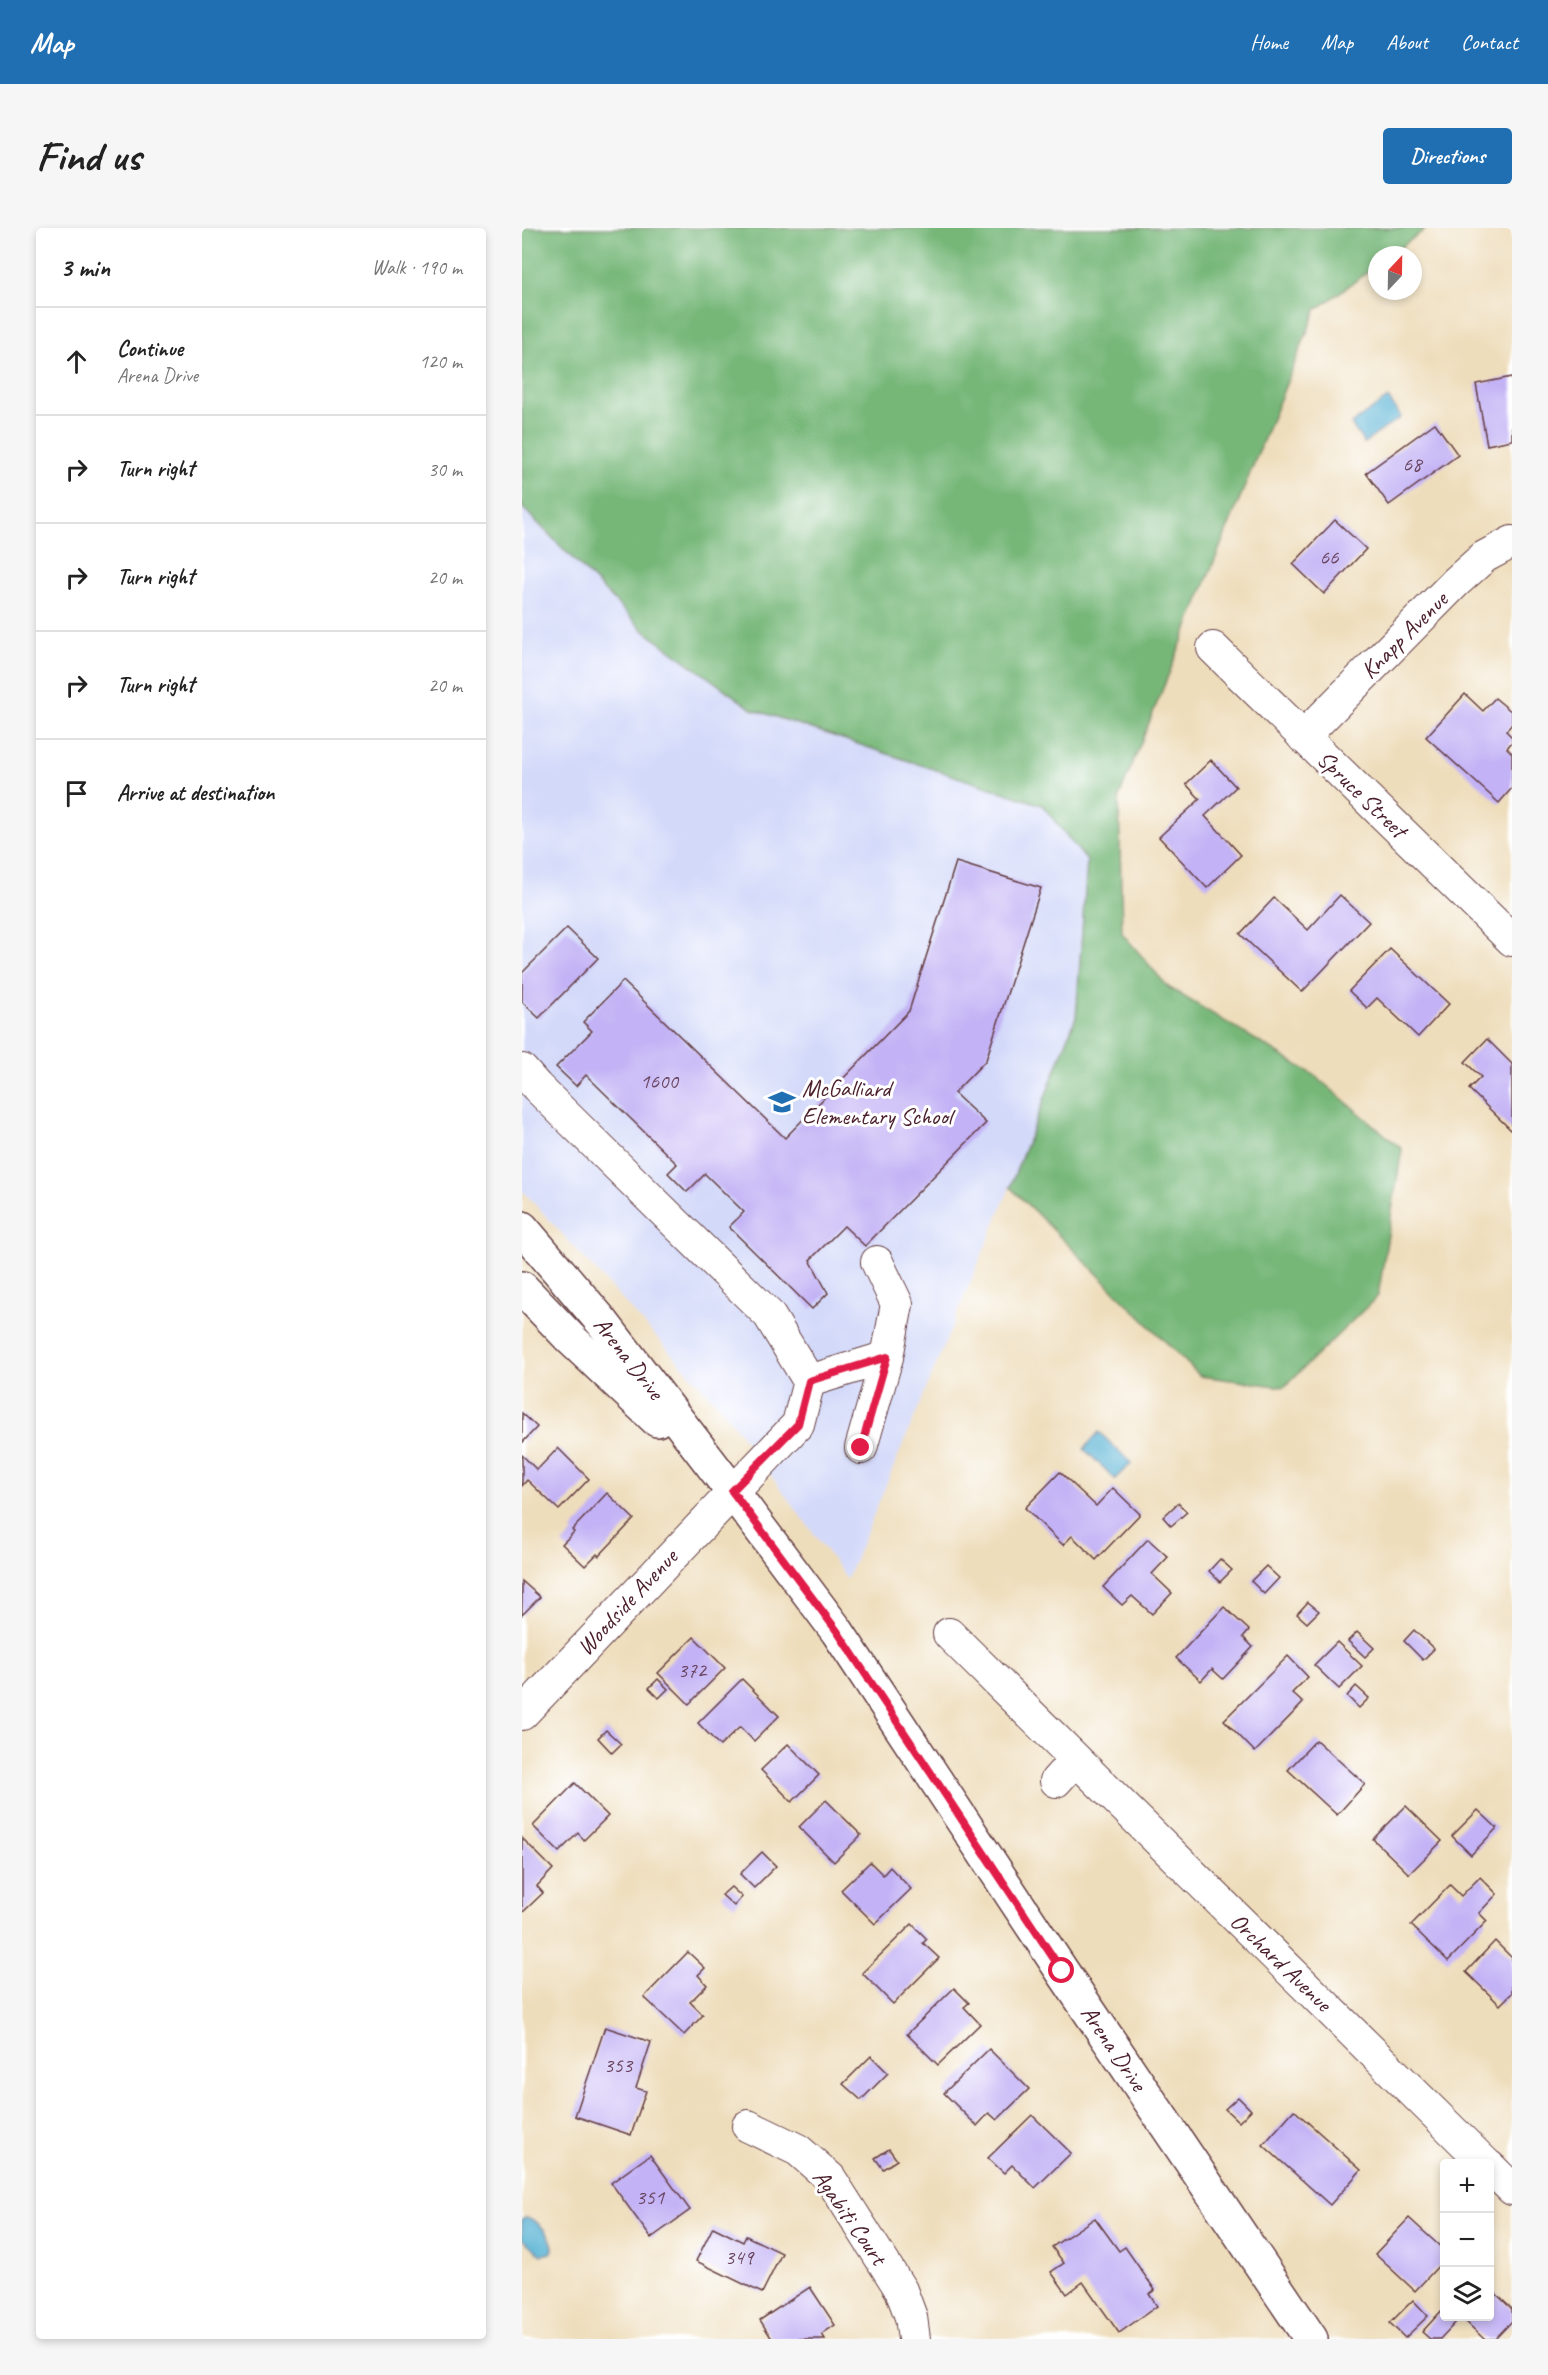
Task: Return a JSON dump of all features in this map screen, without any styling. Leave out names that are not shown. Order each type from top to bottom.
[{"type":"main road","name":"Arena Drive","points":[[522,1228],[603,1323],[837,1631],[1069,1981],[1311,2339]]},
{"type":"main road","name":"Arena Drive","points":[[522,1288],[572,1340],[732,1491]]},
{"type":"street","name":"Knapp Avenue","points":[[1304,737],[1456,582],[1484,557],[1512,542]]},
{"type":"street","name":"Spruce Street","points":[[1212,648],[1512,940]]},
{"type":"street","points":[[522,1070],[537,1088],[769,1315],[809,1381],[887,1357]]},
{"type":"street","points":[[861,1448],[887,1357],[897,1304],[877,1262]]},
{"type":"street","name":"Woodside Avenue","points":[[522,1714],[798,1424],[809,1381]]},
{"type":"street","name":"Orchard Avenue","points":[[949,1634],[1065,1770],[1482,2159]]},
{"type":"street","name":"Agabiti Court","points":[[748,2126],[798,2150],[830,2178],[901,2290],[911,2317],[914,2339]]},
{"type":"street","points":[[1494,2171],[1512,2189]]},
{"type":"shaded area","name":"McGalliard Elementary School","points":[[522,507],[644,631],[752,709],[1042,805],[1087,861],[1076,1017],[1010,1187],[847,1579],[723,1410],[522,1190]]},
{"type":"green space","points":[[522,228],[1427,228],[1402,246],[1368,246],[1368,272],[1316,310],[1119,797],[1122,933],[1168,987],[1314,1075],[1402,1149],[1378,1296],[1284,1387],[1200,1376],[1010,1187],[1076,1017],[1087,861],[1042,805],[752,709],[644,631],[522,507]]},
{"type":"water","points":[[1388,398],[1401,417],[1364,443],[1351,424]]},
{"type":"water","points":[[1099,1432],[1131,1463],[1115,1479],[1084,1449]]},
{"type":"water","points":[[530,2218],[544,2229],[552,2244],[553,2249],[550,2253],[542,2255],[522,2239],[522,2219]]},
{"type":"building","points":[[1512,377],[1512,440],[1487,445],[1476,384]]},
{"type":"building","points":[[1435,423],[1458,455],[1389,505],[1366,473]]},
{"type":"building","points":[[1335,520],[1366,549],[1324,594],[1293,564]]},
{"type":"building","points":[[1465,694],[1483,711],[1495,698],[1512,712],[1512,724],[1506,731],[1512,737],[1512,742],[1507,748],[1512,753],[1512,788],[1499,803],[1426,737]]},
{"type":"building","points":[[1211,760],[1236,787],[1205,816],[1241,855],[1207,888],[1159,837],[1200,799],[1186,784]]},
{"type":"building","points":[[956,862],[1041,888],[986,1060],[954,1093],[986,1123],[865,1246],[844,1226],[810,1260],[828,1293],[812,1309],[729,1227],[744,1212],[705,1174],[687,1192],[668,1173],[677,1164],[586,1075],[576,1086],[556,1067],[592,1031],[583,1022],[623,981],[785,1138],[909,1011]]},
{"type":"building","points":[[1340,895],[1369,922],[1302,992],[1240,934],[1274,898],[1308,930]]},
{"type":"building","points":[[567,928],[598,958],[539,1018],[522,1002],[522,973]]},
{"type":"building","points":[[1390,949],[1449,1004],[1418,1037],[1377,998],[1367,1008],[1349,991]]},
{"type":"building","points":[[1487,1039],[1512,1064],[1512,1131],[1469,1089],[1481,1077],[1465,1062]]},
{"type":"building","points":[[522,1413],[537,1427],[522,1443]]},
{"type":"building","points":[[558,1448],[589,1479],[559,1510],[527,1480],[522,1486],[522,1455],[537,1470]]},
{"type":"building","points":[[1060,1472],[1096,1506],[1113,1488],[1140,1514],[1096,1560],[1072,1536],[1063,1545],[1025,1508]]},
{"type":"building","points":[[607,1493],[634,1519],[599,1556],[597,1554],[585,1566],[562,1544]]},
{"type":"building","points":[[1178,1503],[1187,1512],[1171,1526],[1163,1517]]},
{"type":"building","points":[[1148,1539],[1168,1557],[1152,1574],[1172,1593],[1152,1614],[1132,1596],[1122,1605],[1103,1587]]},
{"type":"building","points":[[1220,1559],[1232,1570],[1220,1582],[1209,1571]]},
{"type":"building","points":[[1266,1566],[1279,1578],[1264,1594],[1251,1581]]},
{"type":"building","points":[[522,1581],[540,1597],[522,1615]]},
{"type":"building","points":[[1308,1602],[1319,1611],[1307,1623],[1297,1614]]},
{"type":"building","points":[[1224,1607],[1249,1630],[1243,1637],[1253,1647],[1223,1679],[1212,1669],[1201,1681],[1176,1658]]},
{"type":"building","points":[[1414,1630],[1434,1649],[1423,1660],[1404,1641]]},
{"type":"building","points":[[1357,1632],[1374,1648],[1365,1657],[1348,1641]]},
{"type":"building","points":[[694,1637],[725,1668],[689,1704],[658,1673]]},
{"type":"building","points":[[1337,1642],[1362,1666],[1339,1689],[1314,1665]]},
{"type":"building","points":[[1288,1656],[1308,1677],[1292,1693],[1303,1703],[1255,1752],[1224,1720]]},
{"type":"building","points":[[658,1679],[668,1689],[659,1698],[649,1688]]},
{"type":"building","points":[[742,1679],[779,1716],[754,1741],[740,1727],[720,1746],[698,1723]]},
{"type":"building","points":[[1356,1686],[1369,1698],[1359,1708],[1347,1696]]},
{"type":"building","points":[[606,1730],[621,1744],[612,1753],[598,1738]]},
{"type":"building","points":[[1316,1740],[1365,1784],[1337,1815],[1288,1770]]},
{"type":"building","points":[[788,1744],[819,1775],[792,1802],[761,1770]]},
{"type":"building","points":[[575,1783],[608,1816],[584,1840],[578,1833],[559,1852],[533,1826]]},
{"type":"building","points":[[826,1800],[861,1835],[834,1862],[799,1827]]},
{"type":"building","points":[[1406,1806],[1442,1841],[1409,1874],[1373,1839]]},
{"type":"building","points":[[1478,1810],[1497,1828],[1471,1855],[1452,1836]]},
{"type":"building","points":[[522,1838],[553,1869],[537,1886],[543,1893],[522,1913]]},
{"type":"building","points":[[762,1852],[776,1866],[754,1888],[740,1874]]},
{"type":"building","points":[[870,1862],[883,1875],[890,1867],[911,1889],[875,1924],[841,1890]]},
{"type":"building","points":[[1480,1877],[1497,1894],[1479,1913],[1487,1921],[1448,1961],[1411,1925],[1450,1885],[1461,1896]]},
{"type":"building","points":[[731,1887],[742,1897],[734,1906],[722,1895]]},
{"type":"building","points":[[912,1924],[927,1939],[923,1943],[939,1958],[893,2004],[862,1973]]},
{"type":"building","points":[[1495,1941],[1512,1958],[1512,1993],[1500,2005],[1466,1972]]},
{"type":"building","points":[[688,1952],[705,1968],[698,1975],[707,1985],[690,2002],[703,2015],[684,2035],[644,1997]]},
{"type":"building","points":[[954,1988],[969,2003],[964,2007],[980,2024],[938,2065],[907,2034]]},
{"type":"building","points":[[605,2027],[651,2042],[636,2088],[646,2091],[631,2135],[575,2116]]},
{"type":"building","points":[[989,2049],[1029,2089],[997,2120],[989,2113],[977,2126],[944,2093]]},
{"type":"building","points":[[871,2056],[888,2073],[861,2100],[843,2084]]},
{"type":"building","points":[[1238,2097],[1251,2110],[1239,2122],[1225,2109]]},
{"type":"building","points":[[1294,2110],[1361,2170],[1330,2205],[1263,2145]]},
{"type":"building","points":[[1032,2115],[1071,2153],[1035,2188],[1012,2165],[1004,2173],[988,2158]]},
{"type":"building","points":[[889,2149],[897,2160],[883,2169],[875,2158]]},
{"type":"building","points":[[650,2155],[690,2210],[651,2238],[611,2183]]},
{"type":"building","points":[[1095,2218],[1119,2251],[1125,2247],[1155,2290],[1149,2294],[1157,2306],[1119,2333],[1083,2282],[1067,2294],[1051,2272],[1064,2263],[1052,2247]]},
{"type":"building","points":[[1409,2218],[1440,2246],[1440,2264],[1415,2291],[1375,2254]]},
{"type":"building","points":[[713,2227],[743,2242],[746,2236],[782,2253],[762,2293],[696,2261]]},
{"type":"building","points":[[810,2287],[835,2325],[822,2334],[825,2339],[772,2339],[760,2320]]},
{"type":"building","points":[[1494,2292],[1512,2309],[1512,2321],[1495,2339],[1484,2339],[1465,2321],[1494,2321]]},
{"type":"building","points":[[1413,2300],[1428,2316],[1405,2338],[1390,2323]]},
{"type":"building","points":[[1440,2312],[1440,2321],[1456,2322],[1440,2339],[1430,2339],[1422,2332]]},
{"type":"place","name":"McGalliard Elementary School","points":[[782,1102]]},
{"type":"route","points":[[861,1448],[887,1357],[809,1381],[798,1424],[732,1491],[837,1631],[1062,1971]]}]
